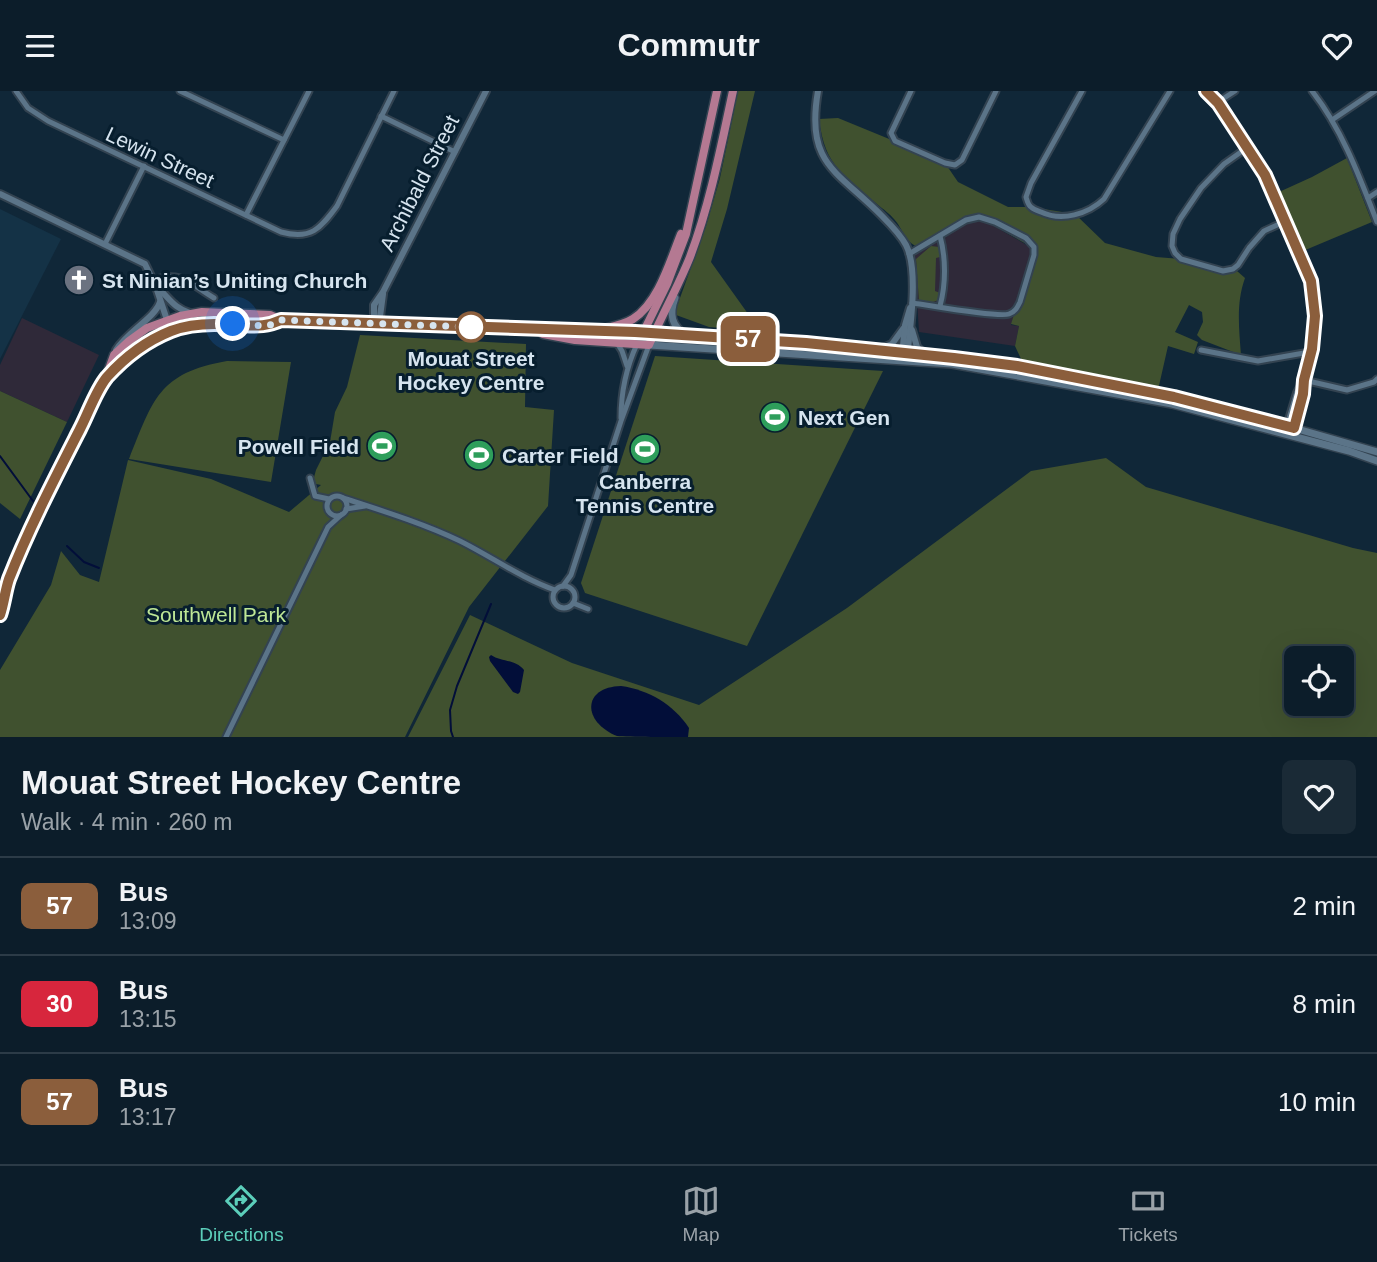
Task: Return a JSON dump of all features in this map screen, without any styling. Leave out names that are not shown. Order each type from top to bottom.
[{"type":"main road","points":[[637,344],[667,284],[686,234],[717,91]]},
{"type":"main road","points":[[686,335],[671,318],[672,306],[713,182],[733,91]]},
{"type":"main road","points":[[598,331],[633,319],[653,299],[695,195]]},
{"type":"main road","points":[[649,345],[682,277]]},
{"type":"main road","points":[[0,615],[4,602],[2,592],[105,380],[114,355],[147,328],[191,313],[270,316],[281,320],[654,333],[782,341],[878,350],[904,357],[924,355],[1017,366],[1174,397],[1377,460]]},
{"type":"main road","points":[[167,320],[172,331]]},
{"type":"main road","points":[[105,380],[137,349],[172,331],[206,324],[268,326],[281,320]]},
{"type":"main road","points":[[519,329],[575,339],[649,345],[904,357],[1172,404],[1377,452]]},
{"type":"street","name":"Lewin Street","points":[[16,91],[36,115],[281,232],[301,235],[325,223],[337,207],[381,116]]},
{"type":"street","points":[[180,91],[284,140]]},
{"type":"street","points":[[246,215],[309,91]]},
{"type":"street","points":[[394,91],[381,116],[455,152]]},
{"type":"street","name":"Archibald Street","points":[[377,324],[374,305],[486,91]]},
{"type":"street","points":[[818,91],[815,130],[825,158],[836,175],[895,229],[909,254],[912,303],[904,357]]},
{"type":"street","points":[[911,91],[891,133],[895,142],[944,163],[956,165],[962,160],[993,92]]},
{"type":"street","points":[[1082,91],[1031,183],[1026,197],[1031,207],[1051,217],[1082,213],[1104,199],[1170,91]]},
{"type":"street","points":[[1206,91],[1218,103],[1265,175],[1311,281],[1315,316],[1312,349],[1303,394],[1289,431]]},
{"type":"street","points":[[1218,103],[1236,91]]},
{"type":"street","points":[[1312,91],[1332,120],[1377,222]]},
{"type":"street","points":[[1332,120],[1375,91]]},
{"type":"street","points":[[1248,147],[1224,164],[1201,188],[1173,233],[1172,246],[1175,253],[1181,258],[1223,271],[1233,269],[1264,231],[1286,221]]},
{"type":"street","points":[[105,244],[144,166]]},
{"type":"street","points":[[1368,198],[1377,192]]},
{"type":"street","points":[[0,194],[145,264],[167,320]]},
{"type":"street","points":[[909,254],[966,220],[979,217],[1026,238],[1032,244],[1034,255],[1020,302],[1013,312],[1001,315],[912,303]]},
{"type":"street","points":[[940,236],[944,255],[940,306]]},
{"type":"street","points":[[155,284],[167,275],[176,276],[214,298]]},
{"type":"street","points":[[155,284],[174,306],[191,313]]},
{"type":"street","points":[[114,355],[124,340],[155,312],[160,299]]},
{"type":"street","points":[[878,350],[892,344],[908,326]]},
{"type":"street","points":[[908,326],[917,348],[924,355]]},
{"type":"street","points":[[617,342],[627,369]]},
{"type":"street","points":[[621,421],[627,369],[637,344]]},
{"type":"street","points":[[316,497],[330,499],[337,496],[404,517],[463,543],[535,583],[555,590],[563,586],[571,575],[621,421],[649,345]]},
{"type":"street","points":[[1201,350],[1258,361],[1304,353],[1312,349]]},
{"type":"street","points":[[1304,380],[1347,390],[1376,382]]},
{"type":"street","points":[[310,478],[316,497],[333,515],[341,515]]},
{"type":"street","points":[[226,737],[328,527],[346,509],[344,498]]},
{"type":"street","points":[[328,527],[327,504],[330,499]]},
{"type":"street","points":[[346,509],[368,506]]},
{"type":"street","points":[[535,583],[553,598],[555,604],[568,607],[575,596],[571,575]]},
{"type":"street","points":[[563,586],[572,590]]},
{"type":"street","points":[[553,598],[555,590]]},
{"type":"street","points":[[573,603],[588,609]]},
{"type":"shaded area","points":[[0,209],[61,239],[0,359]]},
{"type":"shaded area","points":[[977,216],[1035,250],[1011,325],[1019,326],[1015,346],[919,332],[914,254]]},
{"type":"shaded area","points":[[22,318],[99,355],[67,422],[0,391],[0,365]]},
{"type":"green space","points":[[738,91],[755,91],[727,209],[711,262],[751,318],[745,330],[709,327],[676,315],[720,178]]},
{"type":"green space","points":[[838,118],[945,163],[958,182],[1008,207],[1031,207],[1075,214],[1105,243],[1156,257],[1181,259],[1208,267],[1237,271],[1245,278],[1239,306],[1241,355],[1202,340],[1197,335],[1203,322],[1202,312],[1189,305],[1175,332],[1198,342],[1194,354],[1168,346],[1158,390],[1023,363],[1015,346],[1019,326],[1011,324],[1035,249],[977,216],[949,226],[918,247],[914,245],[892,217],[846,177],[831,160],[819,119]]},
{"type":"green space","points":[[1347,158],[1372,222],[1303,251],[1279,192]]},
{"type":"green space","points":[[931,246],[939,247],[935,291],[940,293],[939,300],[919,301],[916,259]]},
{"type":"green space","name":"Southwell Park","points":[[360,335],[526,344],[525,407],[554,410],[548,506],[469,607],[405,737],[0,737],[0,670],[51,585],[61,551],[80,575],[99,582],[128,460],[211,479],[289,512],[321,485],[313,481],[330,442],[335,412],[347,387]]},
{"type":"green space","points":[[655,356],[883,371],[747,646],[585,593],[581,583]]},
{"type":"green space","points":[[227,361],[291,362],[271,482],[129,459],[152,405],[161,392],[186,373]]},
{"type":"green space","points":[[0,391],[67,422],[20,519],[0,503]]},
{"type":"green space","points":[[1106,458],[1146,487],[1377,553],[1377,737],[408,737],[470,615],[572,663],[699,705],[847,608],[1031,471]]},
{"type":"water","points":[[491,655],[516,664],[524,670],[518,694],[513,692],[490,661]]},
{"type":"water","points":[[621,686],[651,695],[668,705],[689,728],[688,737],[617,736],[606,730],[593,714],[593,699],[599,692]]},
{"type":"waterway","points":[[0,456],[33,501]]},
{"type":"waterway","points":[[67,546],[84,562],[99,568]]},
{"type":"waterway","points":[[453,737],[450,710],[457,686],[491,604]]},
{"type":"bus line","name":"57","points":[[0,615],[8,581],[19,555],[105,380],[127,356],[146,343],[182,327],[194,325],[268,326],[281,320],[635,332],[806,343],[1017,366],[1174,397],[1294,428],[1312,349],[1315,316],[1311,281],[1265,175],[1218,103],[1206,91]]},
{"type":"place","name":"St Ninian’s Uniting Church","points":[[79,280]]},
{"type":"place","name":"Mouat Street Hockey Centre","points":[[471,327]]},
{"type":"place","name":"Next Gen","points":[[775,417]]},
{"type":"place","name":"Powell Field","points":[[382,446]]},
{"type":"place","name":"Canberra Tennis Centre","points":[[645,449]]},
{"type":"place","name":"Carter Field","points":[[479,455]]},
{"type":"route","points":[[233,324],[268,326],[281,320],[471,327]]}]
